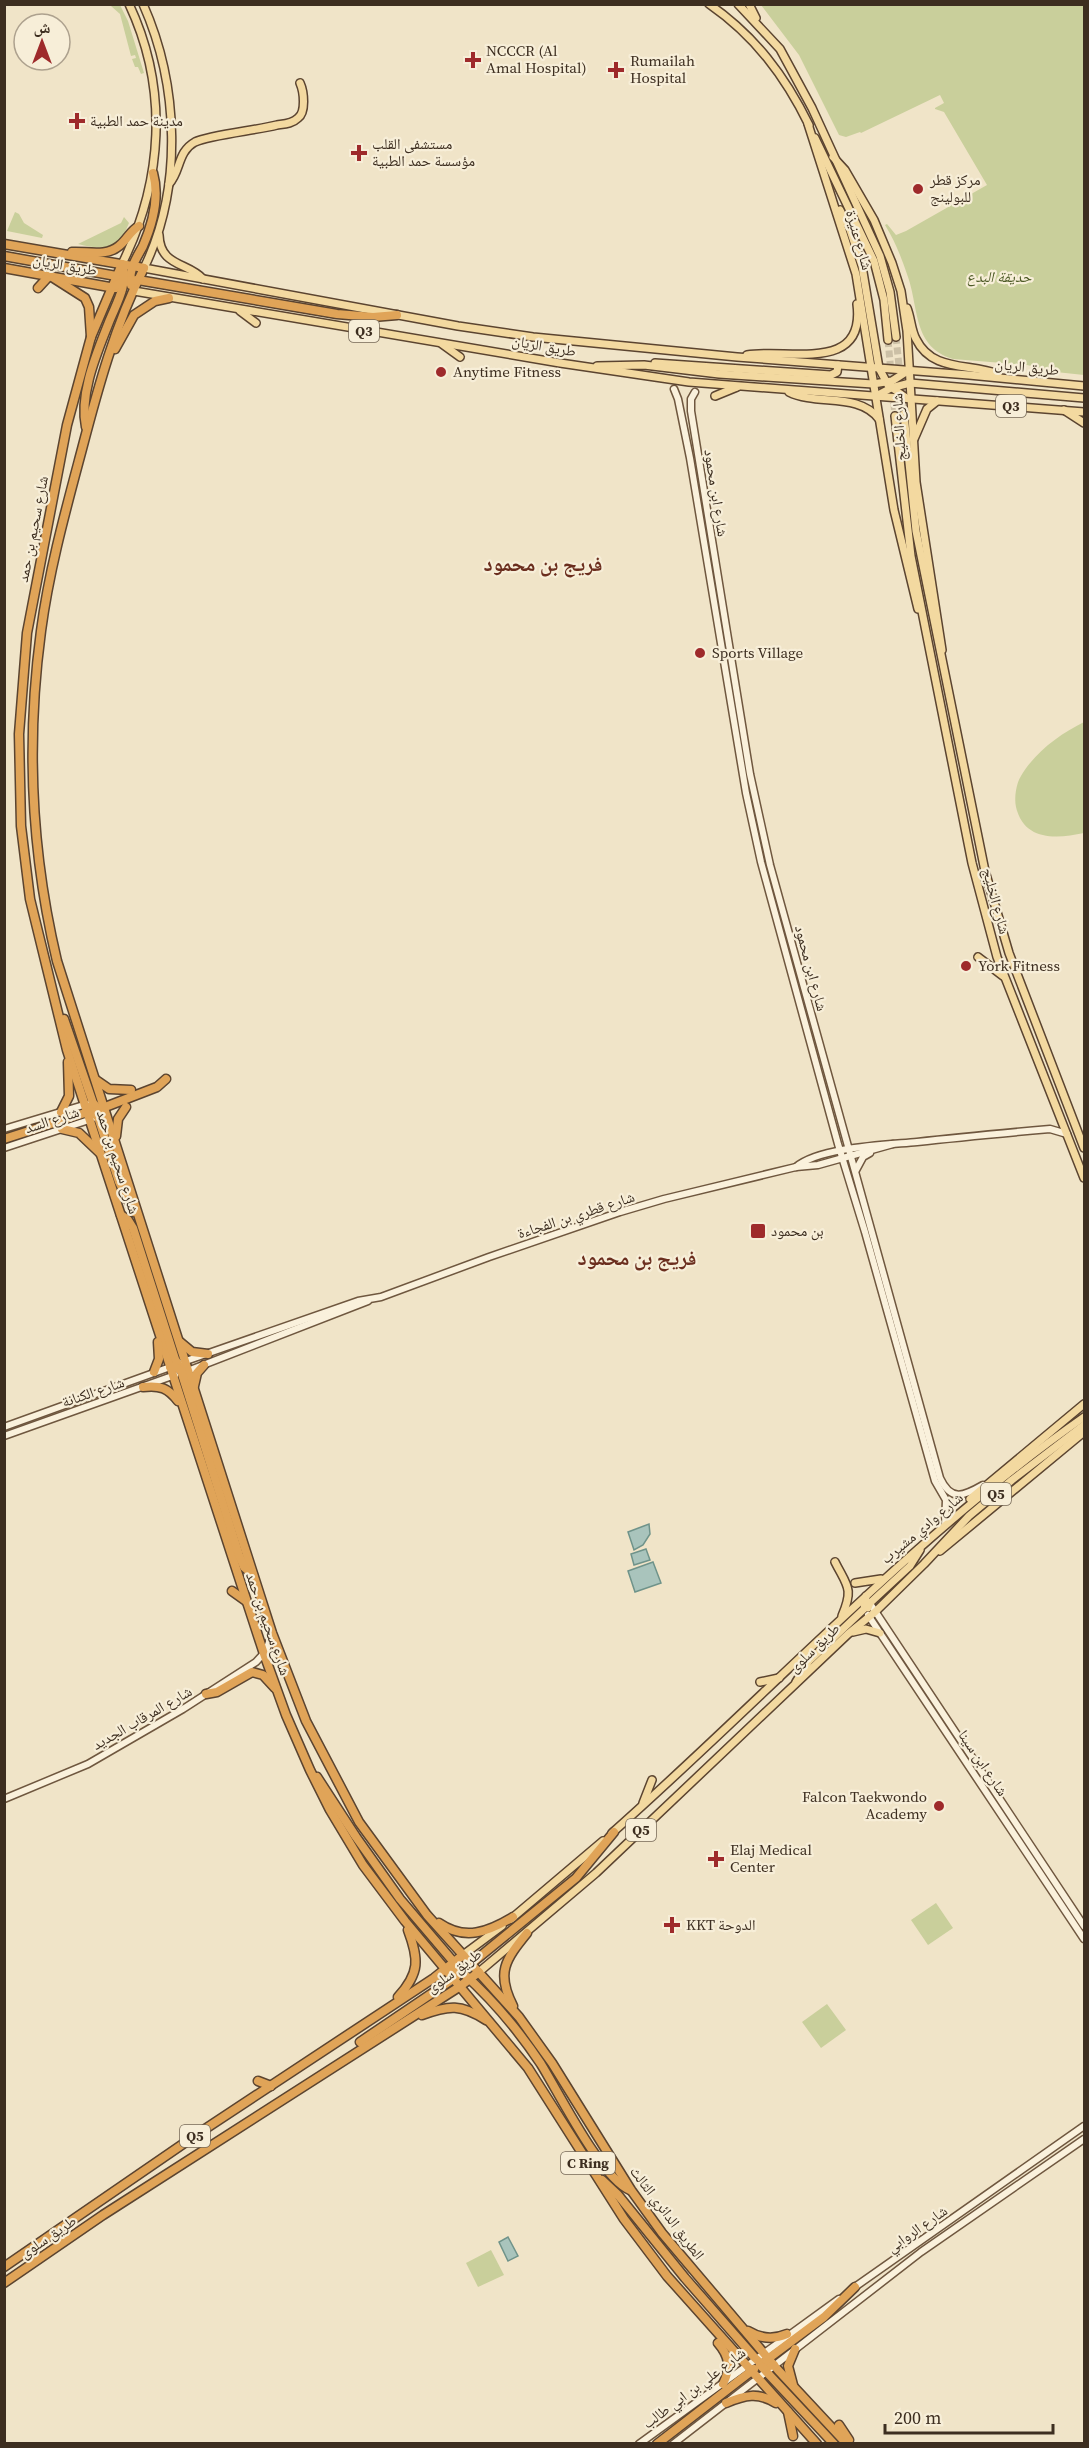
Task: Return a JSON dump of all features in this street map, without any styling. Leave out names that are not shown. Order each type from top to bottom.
[{"type":"highway","points":[[87,430],[84,411],[88,387],[103,338],[148,233],[154,211],[156,191],[153,173]]},
{"type":"highway","points":[[64,254],[111,251],[139,226]]},
{"type":"highway","name":"طريق الريان","points":[[4,244],[144,268]]},
{"type":"highway","points":[[4,256],[126,280],[337,314],[373,317],[397,315]]},
{"type":"highway","points":[[122,264],[126,280]]},
{"type":"highway","name":"طريق الريان","points":[[4,268],[112,288]]},
{"type":"highway","points":[[112,288],[144,268]]},
{"type":"highway","points":[[4,276],[21,271]]},
{"type":"highway","points":[[38,288],[51,276],[61,284],[79,292],[87,301],[90,310],[91,337]]},
{"type":"highway","name":"شارع سحيم بن حمد","points":[[126,280],[134,291],[110,353],[87,430],[55,556],[41,631],[34,713],[32,775],[37,851],[49,927],[57,961],[94,1078],[100,1153],[159,1332],[178,1364],[181,1374],[183,1407],[276,1689],[310,1770],[330,1810],[363,1865],[459,1987]]},
{"type":"highway","name":"شارع سحيم بن حمد","points":[[112,288],[91,337],[67,425],[31,610],[21,694],[18,761],[21,826],[29,891],[68,1050],[96,1110],[116,1142],[177,1339],[178,1364],[181,1374],[194,1387],[253,1575],[296,1698],[342,1793],[359,1822],[427,1915],[463,1955]]},
{"type":"highway","points":[[110,353],[118,345],[134,315],[155,301],[169,298]]},
{"type":"highway","points":[[11,768],[18,761]]},
{"type":"highway","points":[[58,1009],[69,1030],[119,1182],[129,1204],[139,1217]]},
{"type":"highway","points":[[61,1112],[69,1096],[68,1050]]},
{"type":"highway","points":[[94,1078],[109,1089],[131,1090]]},
{"type":"highway","points":[[4,1139],[157,1088],[166,1079]]},
{"type":"highway","points":[[116,1142],[118,1119],[126,1107]]},
{"type":"highway","points":[[62,1129],[79,1133],[100,1153]]},
{"type":"highway","points":[[121,1215],[133,1228],[178,1364]]},
{"type":"highway","points":[[154,1372],[159,1359],[159,1332]]},
{"type":"highway","points":[[177,1339],[192,1352],[208,1354]]},
{"type":"highway","points":[[194,1387],[197,1373],[204,1365]]},
{"type":"highway","points":[[181,1374],[239,1555],[244,1567],[253,1575]]},
{"type":"highway","points":[[143,1387],[165,1388],[183,1407]]},
{"type":"highway","points":[[232,1591],[247,1601]]},
{"type":"highway","points":[[206,1694],[217,1692],[252,1672],[263,1675],[276,1689]]},
{"type":"highway","points":[[310,1770],[324,1785],[356,1837],[400,1899],[523,2039],[587,2142],[620,2184],[631,2190]]},
{"type":"highway","points":[[250,2120],[265,2104],[462,1972],[576,1878],[614,1832]]},
{"type":"highway","points":[[427,1915],[450,1930],[469,1934],[487,1931],[513,1917]]},
{"type":"highway","points":[[388,2008],[409,1984],[416,1968],[416,1953],[405,1921]]},
{"type":"highway","points":[[519,2018],[505,1989],[503,1975],[509,1958],[527,1933]]},
{"type":"highway","points":[[459,1987],[457,1980],[465,1964],[463,1955]]},
{"type":"highway","name":"طريق سلوى","points":[[4,2267],[445,1970],[463,1955]]},
{"type":"highway","name":"الطريق الدائري الثالث","points":[[463,1955],[519,2018],[552,2063],[631,2190],[662,2233],[738,2324],[763,2363],[796,2391],[849,2444]]},
{"type":"highway","points":[[445,1970],[453,1968],[470,1975],[478,1972]]},
{"type":"highway","name":"طريق سلوى","points":[[4,2283],[250,2120],[459,1987],[478,1972]]},
{"type":"highway","name":"C Ring","points":[[459,1987],[495,2026],[528,2068],[641,2243],[706,2322],[817,2444]]},
{"type":"highway","points":[[407,2020],[438,2009],[452,2007],[472,2012],[495,2026]]},
{"type":"highway","points":[[258,2081],[271,2086]]},
{"type":"highway","points":[[599,2179],[618,2195],[685,2278],[834,2444]]},
{"type":"highway","points":[[657,2444],[824,2317],[855,2287]]},
{"type":"highway","points":[[706,2322],[729,2361],[723,2384]]},
{"type":"highway","points":[[738,2324],[760,2337],[774,2338],[787,2334]]},
{"type":"highway","points":[[795,2349],[788,2369],[796,2391]]},
{"type":"highway","points":[[726,2403],[745,2395],[755,2394],[767,2398],[785,2410],[793,2436]]},
{"type":"highway","points":[[839,2425],[849,2444]]},
{"type":"main road","points":[[122,264],[139,226],[153,173],[157,130],[155,86],[145,44],[129,4]]},
{"type":"main road","points":[[143,4],[157,40],[166,81],[170,129],[169,184],[160,242],[166,255],[181,267],[194,271],[203,279]]},
{"type":"main road","name":"شارع عنيزة","points":[[738,4],[774,41],[790,65],[880,256],[890,292],[896,337]]},
{"type":"main road","points":[[749,4],[758,23]]},
{"type":"main road","name":"شارع عنيزة","points":[[710,5],[720,8],[748,36],[787,84],[874,261],[884,300],[888,340]]},
{"type":"main road","points":[[169,184],[174,178],[181,156],[195,142],[291,123],[300,117],[303,110],[300,83]]},
{"type":"main road","name":"شارع عنيزة","points":[[808,124],[856,274],[875,368]]},
{"type":"main road","name":"شارع عنيزة","points":[[833,157],[845,170],[874,220],[890,256],[901,291],[909,370]]},
{"type":"main road","points":[[834,202],[847,223],[862,266],[875,368],[888,385],[911,399]]},
{"type":"main road","points":[[144,268],[160,231]]},
{"type":"main road","name":"طريق الريان","points":[[144,268],[397,315],[532,337],[1084,386]]},
{"type":"main road","points":[[737,357],[762,353],[824,354],[839,349],[851,336],[856,323],[856,274]]},
{"type":"main road","name":"طريق الريان","points":[[134,291],[589,368],[739,387],[1084,412]]},
{"type":"main road","points":[[901,291],[916,339],[931,358],[945,364],[986,370],[1006,378]]},
{"type":"main road","points":[[238,310],[256,323]]},
{"type":"main road","points":[[437,341],[460,357]]},
{"type":"main road","points":[[589,368],[671,363],[831,375],[837,372],[838,365]]},
{"type":"main road","points":[[644,365],[729,374],[888,385],[910,383],[1084,398]]},
{"type":"main road","name":"شارع الخليج","points":[[875,368],[873,384],[899,535],[916,603],[924,619]]},
{"type":"main road","points":[[876,396],[909,370]]},
{"type":"main road","name":"شارع الخليج","points":[[909,370],[920,515],[941,633],[941,660]]},
{"type":"main road","points":[[716,396],[739,387]]},
{"type":"main road","points":[[786,390],[804,398],[849,402],[872,412],[879,419]]},
{"type":"main road","points":[[913,441],[927,409],[937,401]]},
{"type":"main road","points":[[1064,410],[1084,423]]},
{"type":"main road","name":"شارع الخليج","points":[[904,414],[916,531],[941,660],[993,901],[1009,953],[1084,1148]]},
{"type":"main road","name":"شارع الخليج","points":[[895,416],[907,530],[967,841],[997,957],[1084,1178]]},
{"type":"main road","points":[[978,957],[1005,978]]},
{"type":"main road","points":[[945,1525],[960,1508],[1084,1404]]},
{"type":"main road","name":"شارع وادي مشيرب","points":[[872,1614],[969,1516],[1074,1429],[1084,1417]]},
{"type":"main road","name":"شارع وادي مشيرب","points":[[863,1599],[945,1525],[1074,1429],[1084,1431]]},
{"type":"main road","name":"شارع وادي مشيرب","points":[[924,1564],[1084,1431]]},
{"type":"main road","points":[[794,1687],[809,1661],[910,1566],[924,1543]]},
{"type":"main road","points":[[835,1562],[848,1586],[846,1605],[841,1618]]},
{"type":"main road","points":[[855,1583],[872,1582],[886,1577]]},
{"type":"main road","points":[[863,1599],[872,1614]]},
{"type":"main road","name":"طريق سلوى","points":[[463,1955],[513,1917],[614,1832],[863,1599]]},
{"type":"main road","name":"طريق سلوى","points":[[478,1972],[597,1873],[848,1634],[872,1614]]},
{"type":"main road","points":[[848,1634],[866,1629],[880,1633]]},
{"type":"main road","points":[[759,1682],[779,1678]]},
{"type":"main road","points":[[642,1806],[651,1780]]},
{"type":"street","name":"شارع ابن محمود","points":[[674,389],[679,403],[749,812],[841,1155],[935,1481],[946,1500],[945,1525]]},
{"type":"street","points":[[679,403],[684,400],[690,402],[695,392]]},
{"type":"street","name":"شارع ابن محمود","points":[[690,402],[758,816],[779,900],[942,1482],[949,1492],[962,1495],[994,1479]]},
{"type":"street","name":"شارع السد","points":[[4,1129],[61,1112],[96,1110]]},
{"type":"street","name":"شارع السد","points":[[4,1148],[62,1129],[96,1110]]},
{"type":"street","points":[[1050,1129],[1060,1117]]},
{"type":"street","name":"شارع قطري بن الفجاءة","points":[[181,1374],[368,1300],[620,1212],[664,1199],[796,1167],[808,1167],[850,1152],[893,1144],[1050,1129],[1067,1134]]},
{"type":"street","name":"شارع قطري بن الفجاءة","points":[[850,1152],[893,1144]]},
{"type":"street","points":[[856,1171],[863,1157],[881,1148]]},
{"type":"street","name":"شارع قطري بن الفجاءة","points":[[178,1364],[358,1301],[368,1300]]},
{"type":"street","name":"شارع الكنانة","points":[[4,1427],[178,1364]]},
{"type":"street","name":"شارع الكنانة","points":[[4,1436],[181,1374]]},
{"type":"street","points":[[66,1413],[72,1403]]},
{"type":"street","name":"شارع ابن سينا","points":[[872,1614],[880,1633],[1084,1939]]},
{"type":"street","name":"شارع ابن سينا","points":[[872,1614],[1084,1926]]},
{"type":"street","points":[[264,1654],[272,1632]]},
{"type":"street","name":"شارع المرقاب الجديد","points":[[4,1799],[88,1764],[206,1694],[264,1654]]},
{"type":"street","name":"شارع الروابي","points":[[763,2363],[787,2334],[1084,2126]]},
{"type":"street","name":"شارع الروابي","points":[[763,2363],[795,2349],[921,2252],[1084,2139]]},
{"type":"street","name":"شارع علي بن ابي طالب","points":[[639,2444],[723,2384],[751,2372]]},
{"type":"street","name":"شارع علي بن ابي طالب","points":[[673,2444],[726,2403],[751,2372]]},
{"type":"green space","points":[[120,5],[128,21],[144,73],[141,74],[138,67],[135,67],[132,59],[136,58],[135,55],[131,56],[120,14],[111,6]]},
{"type":"green space","name":"حديقة البدع","points":[[761,5],[1084,5],[1084,375],[1056,372],[1027,365],[953,359],[931,346],[920,326],[903,264],[885,225],[887,224],[896,235],[987,185],[944,112],[935,109],[944,103],[940,95],[861,133],[846,137],[839,135],[799,55]]},
{"type":"green space","points":[[15,212],[19,214],[24,223],[43,235],[42,238],[7,231]]},
{"type":"green space","points":[[124,217],[129,223],[115,244],[95,247],[78,244],[121,223]]},
{"type":"green space","points":[[1084,722],[1084,833],[1052,836],[1034,832],[1020,818],[1016,807],[1015,799],[1019,779],[1033,759],[1057,738]]},
{"type":"green space","points":[[936,1903],[953,1928],[928,1945],[911,1920]]},
{"type":"green space","points":[[827,2004],[846,2030],[821,2048],[802,2022]]},
{"type":"green space","points":[[491,2250],[504,2275],[478,2287],[466,2263]]},
{"type":"water","points":[[649,1524],[650,1534],[643,1545],[634,1550],[628,1532]]},
{"type":"water","points":[[646,1549],[650,1560],[634,1565],[631,1554]]},
{"type":"water","points":[[653,1562],[661,1583],[635,1592],[628,1571]]},
{"type":"water","points":[[508,2237],[518,2256],[508,2261],[499,2242]]},
{"type":"tunnel","points":[[896,337],[904,414]]},
{"type":"tunnel","points":[[888,340],[895,416]]},
{"type":"place","name":"NCCCR (Al Amal Hospital)","points":[[473,60]]},
{"type":"place","name":"Rumailah Hospital","points":[[616,70]]},
{"type":"place","name":"مدينة حمد الطبية","points":[[77,121]]},
{"type":"place","name":"مستشفى القلب مؤسسة حمد الطبية","points":[[359,153]]},
{"type":"place","name":"مركز قطر للبولينج","points":[[918,189]]},
{"type":"place","name":"Anytime Fitness","points":[[441,372]]},
{"type":"place","name":"Sports Village","points":[[700,653]]},
{"type":"place","name":"York Fitness","points":[[966,966]]},
{"type":"place","name":"بن محمود","points":[[758,1231]]},
{"type":"place","name":"Falcon Taekwondo Academy","points":[[939,1806]]},
{"type":"place","name":"Elaj Medical Center","points":[[716,1859]]},
{"type":"place","name":"KKT الدوحة","points":[[672,1925]]},
{"type":"district","name":"فريج بن محمود","points":[[543,564]]},
{"type":"district","name":"فريج بن محمود","points":[[637,1258]]}]
